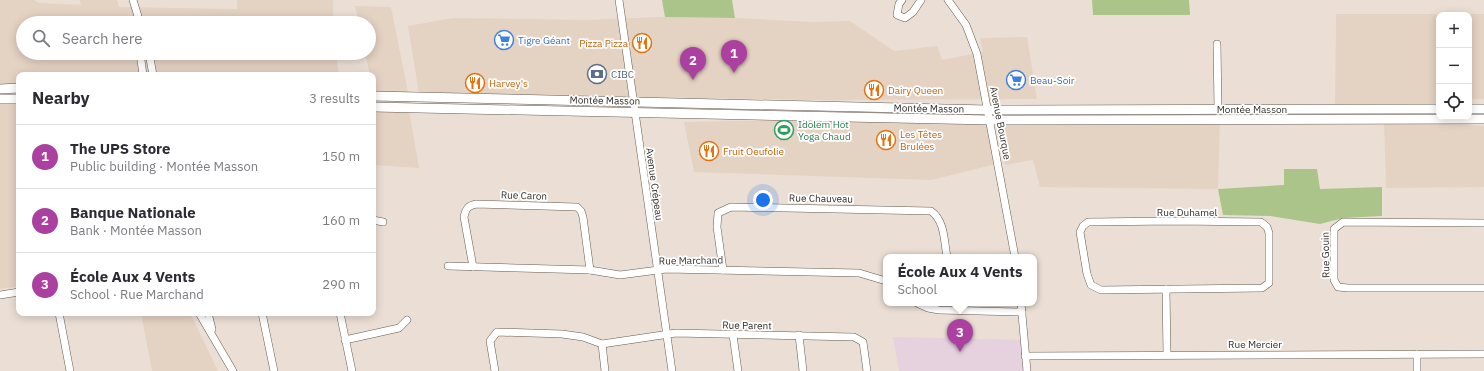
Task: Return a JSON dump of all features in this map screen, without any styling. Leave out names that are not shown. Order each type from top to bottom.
[{"type":"main road","points":[[0,89],[16,88]]},
{"type":"main road","name":"Montée Masson","points":[[376,96],[988,110],[1436,109]]},
{"type":"main road","points":[[0,99],[16,99]]},
{"type":"main road","points":[[802,115],[803,106]]},
{"type":"main road","name":"Montée Masson","points":[[376,107],[990,120],[1484,119]]},
{"type":"main road","points":[[1472,109],[1484,109]]},
{"type":"street","points":[[133,0],[138,16]]},
{"type":"street","name":"Avenue Crépeau","points":[[619,0],[672,371]]},
{"type":"street","points":[[902,0],[899,4],[898,15],[905,18],[913,12],[921,0]]},
{"type":"street","name":"Avenue Bourque","points":[[948,0],[966,25],[977,54],[1014,254]]},
{"type":"street","points":[[1217,44],[1218,109]]},
{"type":"street","points":[[141,60],[143,72]]},
{"type":"street","points":[[150,60],[152,72]]},
{"type":"street","name":"Rue Caron","points":[[473,266],[464,217],[466,210],[470,205],[484,204],[576,207],[581,211],[583,217],[590,270]]},
{"type":"street","name":"Rue Chauveau","points":[[723,270],[717,227],[718,213],[731,207],[931,211],[938,216],[941,224],[946,254]]},
{"type":"street","points":[[376,221],[383,222]]},
{"type":"street","name":"Rue Duhamel","points":[[1175,221],[1261,222],[1267,227],[1270,271],[1269,283],[1262,288],[1166,289],[1101,290],[1091,285],[1087,274],[1080,232],[1083,226],[1088,222],[1175,221]]},
{"type":"street","name":"Rue Gouin","points":[[1484,223],[1343,222],[1334,229],[1334,280],[1338,287],[1348,288],[1484,288]]},
{"type":"street","name":"Rue Marchand","points":[[448,266],[590,270],[620,275],[666,269],[859,273],[883,280]]},
{"type":"street","points":[[1166,289],[1167,354]]},
{"type":"street","points":[[0,295],[16,292]]},
{"type":"street","points":[[924,306],[928,308],[956,311],[1022,312]]},
{"type":"street","points":[[955,306],[956,311]]},
{"type":"street","points":[[1021,306],[1027,371]]},
{"type":"street","points":[[60,316],[70,371]]},
{"type":"street","points":[[202,316],[233,371]]},
{"type":"street","points":[[209,316],[213,335]]},
{"type":"street","points":[[263,316],[274,371]]},
{"type":"street","points":[[341,316],[352,371]]},
{"type":"street","points":[[345,340],[399,328],[407,320]]},
{"type":"street","name":"Rue Parent","points":[[495,371],[490,341],[497,332],[562,334],[583,337],[602,344],[676,333],[854,337],[863,342],[867,371]]},
{"type":"street","points":[[733,335],[738,371]]},
{"type":"street","points":[[799,335],[803,371]]},
{"type":"street","points":[[602,344],[605,371]]},
{"type":"street","name":"Rue Mercier","points":[[1025,356],[1167,354],[1484,354]]},
{"type":"street","points":[[1417,354],[1417,371]]},
{"type":"shaded area","points":[[0,0],[34,0],[39,3],[81,5],[80,0],[117,0],[119,7],[237,9],[237,0],[333,0],[333,16],[16,16],[16,60],[337,60],[339,72],[16,72],[16,286],[0,289]]},
{"type":"shaded area","points":[[355,6],[391,7],[411,107],[376,106],[376,72],[369,72],[367,60],[376,60],[376,16],[357,16]]},
{"type":"shaded area","points":[[1336,14],[1436,14],[1436,109],[1335,109]]},
{"type":"shaded area","points":[[1472,14],[1484,14],[1484,99],[1472,99]]},
{"type":"shaded area","points":[[660,17],[735,18],[812,22],[850,21],[894,51],[937,46],[942,60],[983,52],[980,38],[1027,37],[1037,99],[821,100],[419,93],[408,26],[453,18],[588,20]]},
{"type":"shaded area","points":[[376,107],[409,110],[419,168],[376,165]]},
{"type":"shaded area","points":[[995,113],[1220,116],[1218,189],[1040,187],[1033,160],[1005,165]]},
{"type":"shaded area","points":[[987,116],[996,164],[931,180],[694,172],[684,122]]},
{"type":"shaded area","points":[[1384,117],[1484,126],[1484,187],[1386,188]]},
{"type":"shaded area","points":[[142,316],[191,316],[218,371],[152,371]]},
{"type":"shaded area","points":[[893,337],[1024,340],[1027,371],[899,371]]},
{"type":"green space","points":[[662,0],[732,0],[735,18],[665,17]]},
{"type":"green space","points":[[1092,0],[1189,0],[1190,15],[1093,15]]},
{"type":"green space","points":[[1284,169],[1317,169],[1320,189],[1382,187],[1382,216],[1343,218],[1320,224],[1270,216],[1223,215],[1218,189],[1284,185]]},
{"type":"place","name":"Tigre Géant","points":[[504,40]]},
{"type":"place","name":"Pizza Pizza","points":[[642,43]]},
{"type":"place","name":"The UPS Store","points":[[734,73]]},
{"type":"place","name":"CIBC","points":[[597,74]]},
{"type":"place","name":"Banque Nationale","points":[[693,80]]},
{"type":"place","name":"Beau-Soir","points":[[1016,80]]},
{"type":"place","name":"Harvey's","points":[[475,83]]},
{"type":"place","name":"Dairy Queen","points":[[874,90]]},
{"type":"place","name":"Idolem Hot Yoga Chaud","points":[[784,130]]},
{"type":"place","name":"Les Têtes Brulées","points":[[886,140]]},
{"type":"place","name":"Fruit Oeufolie","points":[[709,151]]},
{"type":"place","name":"École Aux 4 Vents","points":[[960,352]]}]
